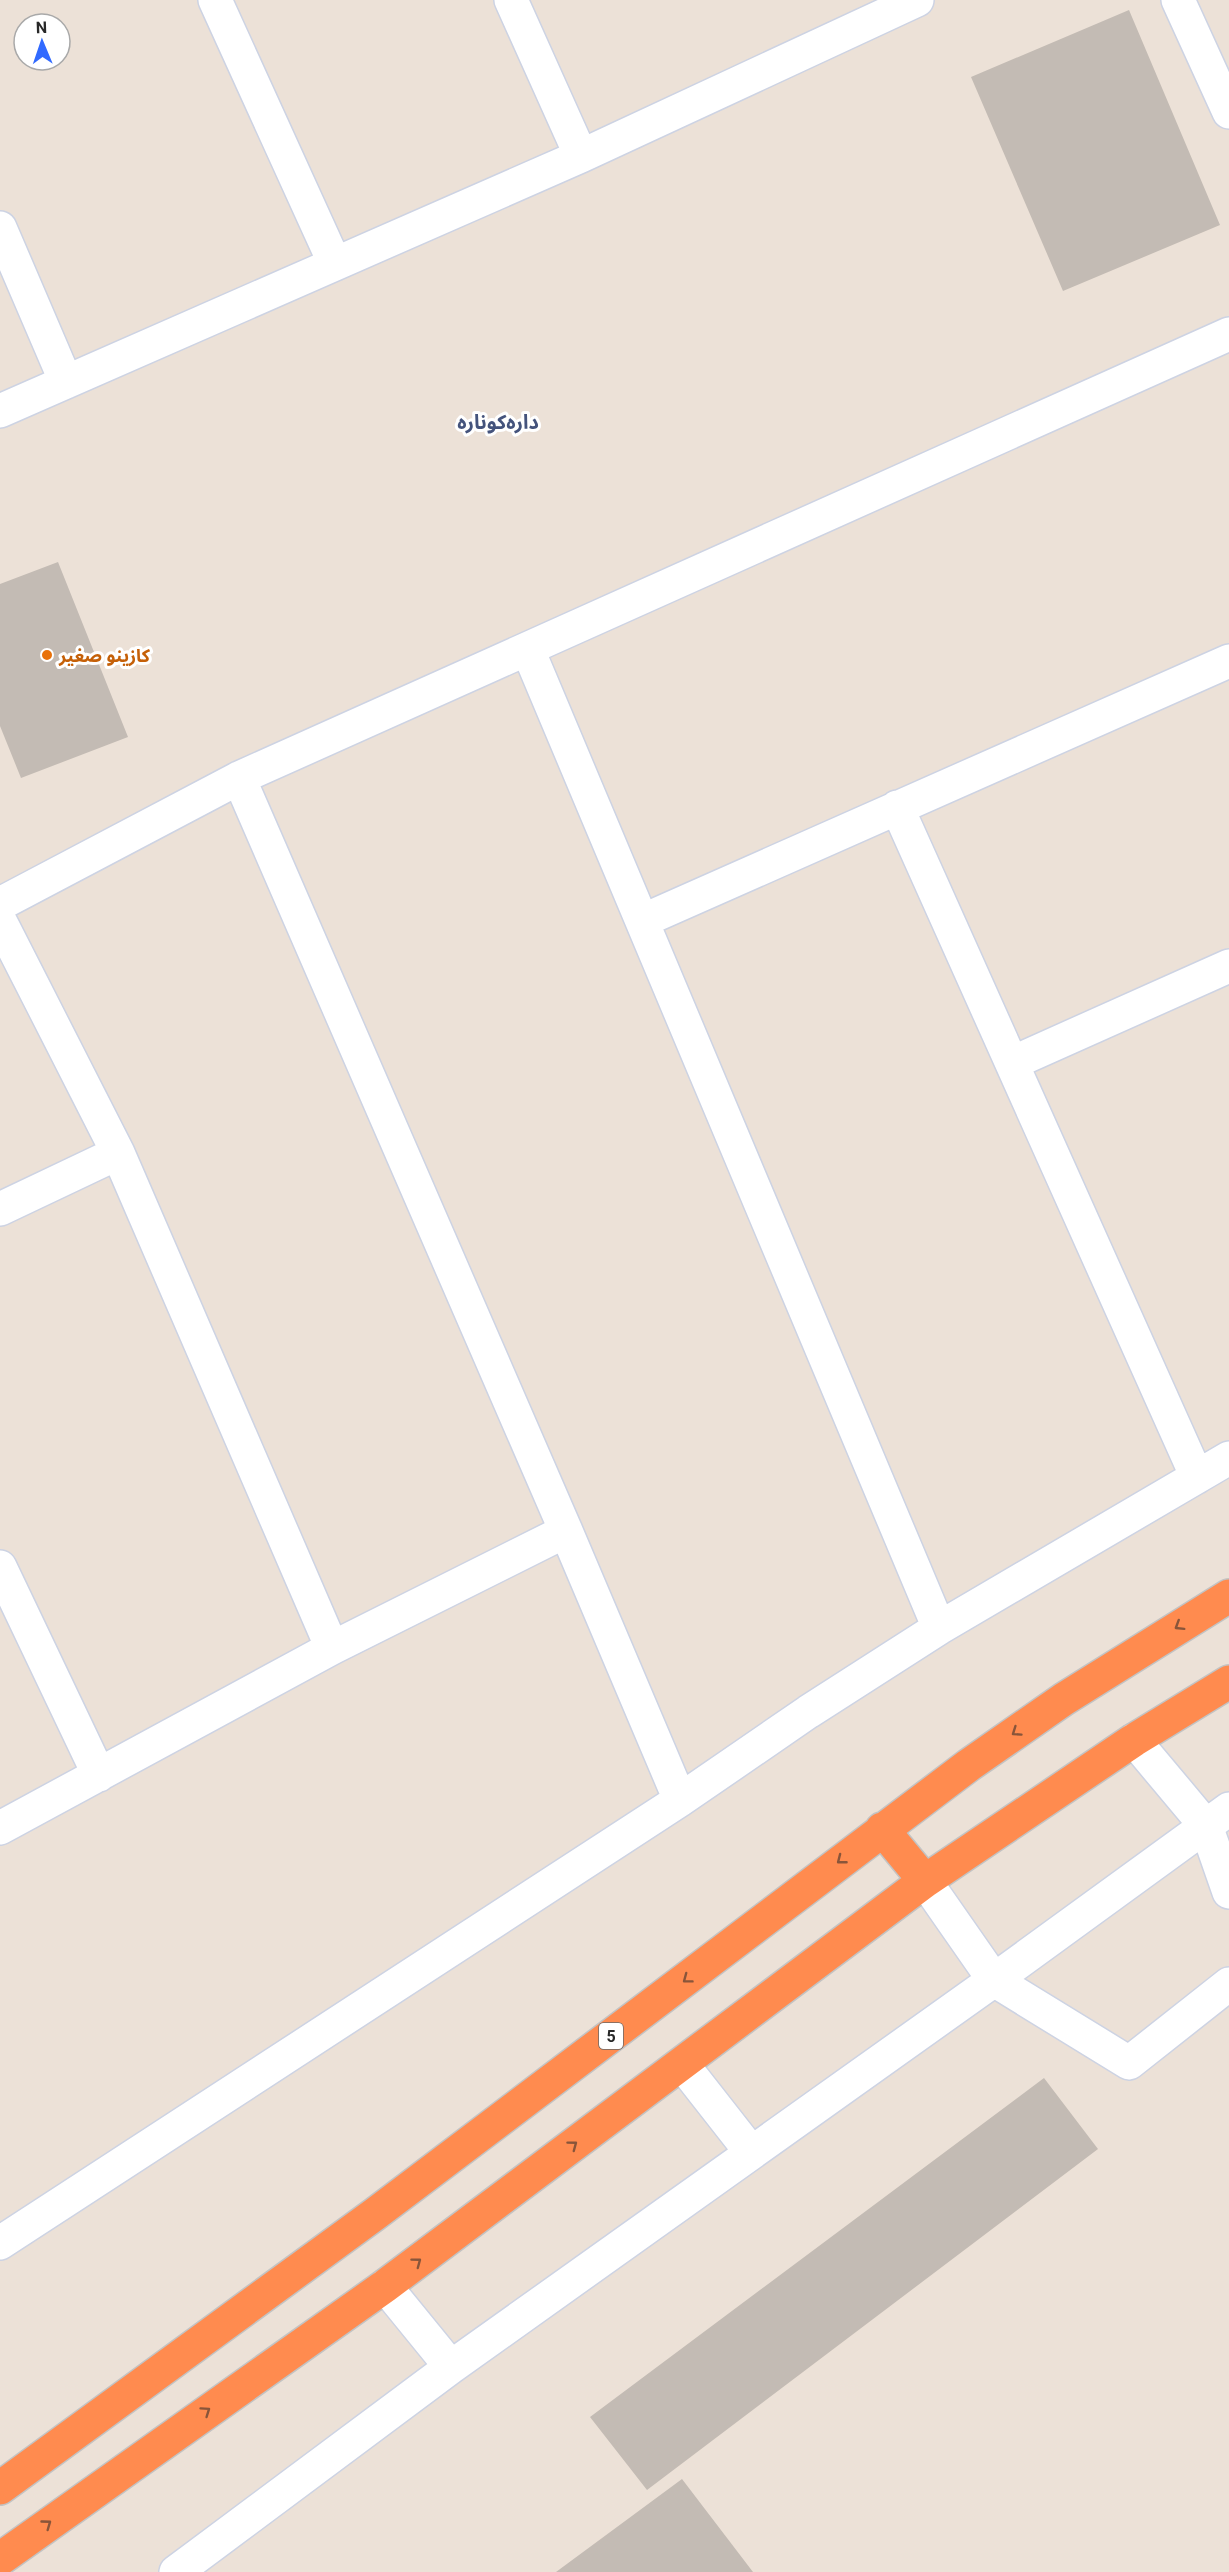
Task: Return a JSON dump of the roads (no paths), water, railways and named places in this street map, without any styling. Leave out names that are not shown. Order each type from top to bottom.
[{"type":"highway","name":"5","points":[[0,2488],[375,2214],[882,1829],[1064,1699],[1229,1596]]},
{"type":"highway","points":[[0,2559],[385,2286],[925,1881],[1134,1740],[1229,1682]]},
{"type":"highway","points":[[882,1829],[925,1881]]},
{"type":"street","points":[[214,0],[335,264]]},
{"type":"street","points":[[511,0],[581,156]]},
{"type":"street","points":[[0,411],[581,156],[917,0]]},
{"type":"street","points":[[1178,0],[1229,112]]},
{"type":"street","points":[[0,228],[66,382]]},
{"type":"street","points":[[0,904],[239,778],[1229,334]]},
{"type":"street","points":[[528,650],[939,1628]]},
{"type":"street","points":[[642,921],[1229,661]]},
{"type":"street","points":[[239,778],[566,1531],[680,1800]]},
{"type":"street","points":[[897,807],[1197,1477]]},
{"type":"street","points":[[0,921],[118,1153],[332,1648]]},
{"type":"street","points":[[1012,1064],[1229,966]]},
{"type":"street","points":[[0,1209],[118,1153]]},
{"type":"street","points":[[2,2238],[680,1800],[808,1712],[939,1628],[1229,1458]]},
{"type":"street","points":[[0,1828],[332,1648],[566,1531]]},
{"type":"street","points":[[0,1567],[99,1775]]},
{"type":"street","points":[[1134,1740],[1217,1818],[1229,1892]]},
{"type":"street","points":[[176,2572],[451,2367],[1217,1818]]},
{"type":"street","points":[[925,1881],[994,1980],[1129,2063],[1229,1984]]},
{"type":"street","points":[[682,2064],[751,2152]]},
{"type":"street","points":[[385,2286],[451,2367]]},
{"type":"place","name":"كازينو صغير","points":[[47,655]]},
{"type":"district","name":"دارەکونارە","points":[[498,422]]}]
